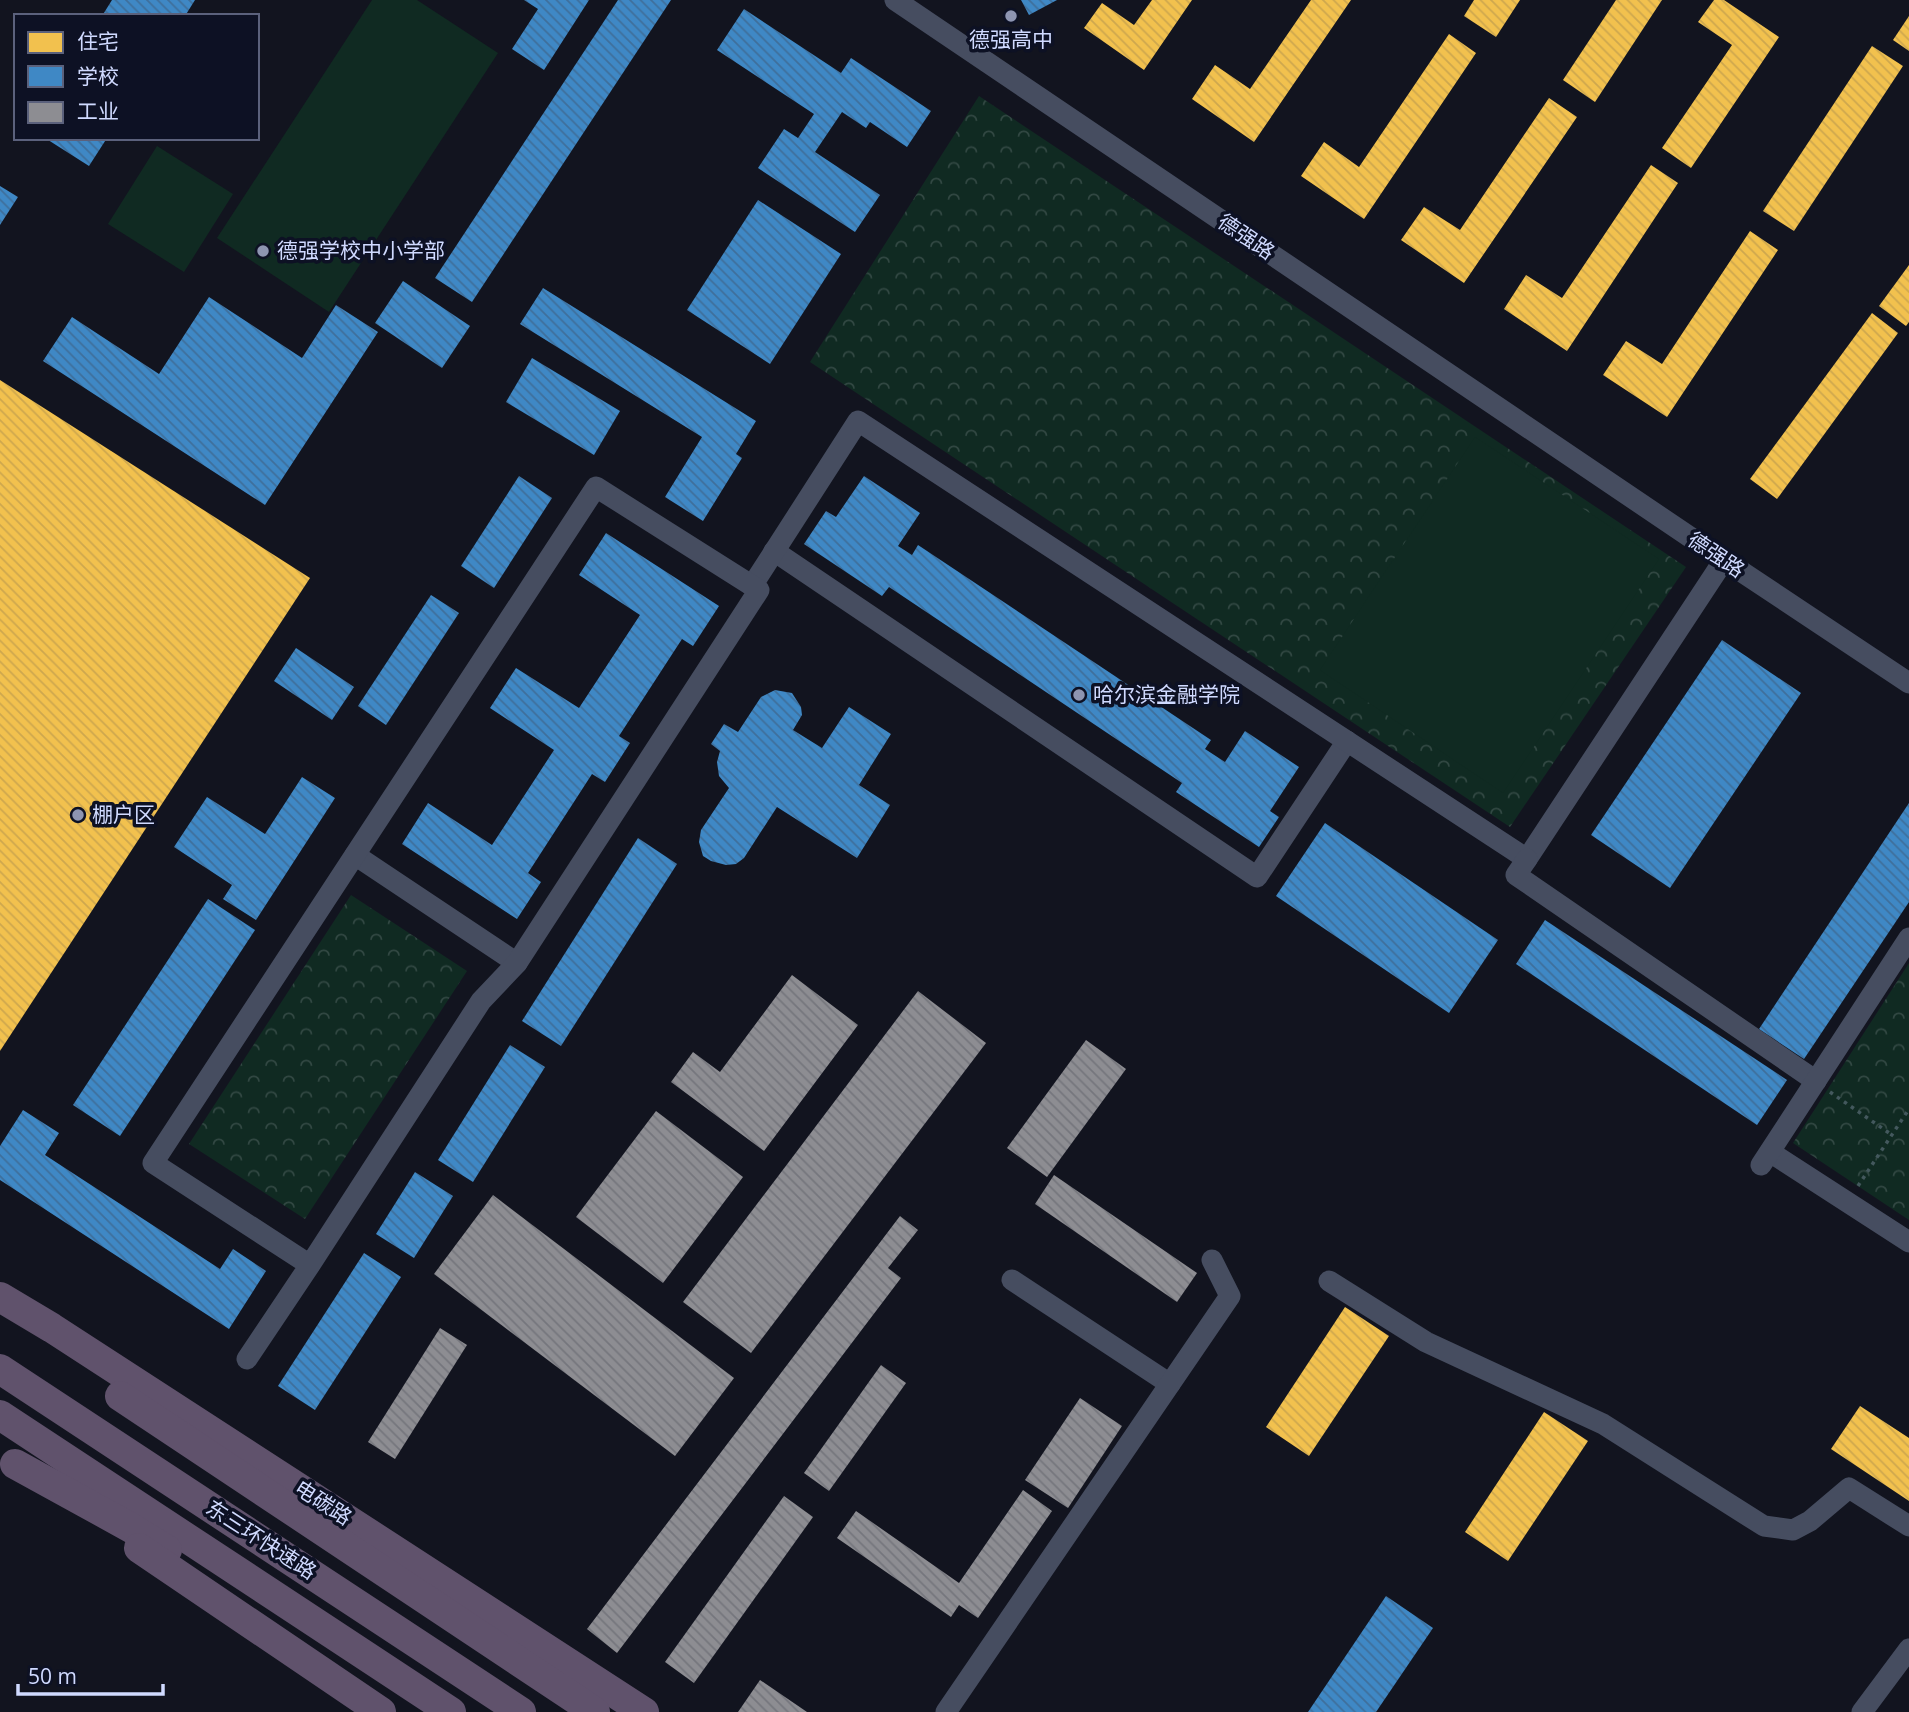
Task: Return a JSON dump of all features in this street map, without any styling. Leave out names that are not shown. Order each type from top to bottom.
[{"type":"highway","name":"电碳路","points":[[0,1297],[52,1328],[644,1712]]},
{"type":"highway","points":[[0,1318],[589,1708]]},
{"type":"highway","name":"东三环快速路","points":[[0,1368],[521,1712]]},
{"type":"highway","name":"东三环快速路","points":[[0,1415],[451,1712]]},
{"type":"highway","points":[[7,1459],[133,1529],[414,1711]]},
{"type":"highway","points":[[7,1459],[381,1712]]},
{"type":"street","name":"德强路","points":[[895,0],[1755,582],[1759,567],[921,0]]},
{"type":"street","points":[[752,586],[858,421],[1527,859]]},
{"type":"street","points":[[247,1359],[310,1265],[481,1000],[517,963],[759,590],[596,487],[153,1163],[310,1265]]},
{"type":"street","points":[[775,551],[1257,877],[1347,741]]},
{"type":"street","points":[[1724,561],[1516,875],[1816,1081]]},
{"type":"street","points":[[1755,582],[1909,682]]},
{"type":"street","points":[[355,855],[517,963]]},
{"type":"street","points":[[1909,938],[1766,1158],[1847,1202],[1909,1242]]},
{"type":"street","points":[[946,1712],[1230,1297],[1212,1260]]},
{"type":"street","points":[[1012,1280],[1170,1384]]},
{"type":"street","points":[[1329,1281],[1426,1342],[1603,1424],[1765,1526],[1793,1530],[1810,1521],[1849,1488],[1909,1526]]},
{"type":"street","points":[[1862,1712],[1909,1650]]},
{"type":"path","points":[[1816,1081],[1892,1135]]},
{"type":"path","points":[[1847,1202],[1909,1109]]},
{"type":"green space","points":[[372,0],[417,0],[498,53],[329,312],[217,238]]},
{"type":"green space","points":[[979,96],[1686,567],[1510,827],[810,362]]},
{"type":"green space","points":[[157,146],[233,194],[184,272],[108,224]]},
{"type":"green space","points":[[1475,437],[1659,559],[1503,793],[1320,670]]},
{"type":"green space","points":[[351,895],[467,971],[305,1219],[189,1144]]},
{"type":"green space","points":[[1909,963],[1909,1220],[1793,1143]]},
{"type":"building: 住宅","points":[[1152,0],[1192,0],[1144,70],[1084,28],[1102,3],[1134,25]]},
{"type":"building: 住宅","points":[[1311,0],[1351,0],[1254,142],[1192,99],[1215,65],[1250,89]]},
{"type":"building: 住宅","points":[[1474,0],[1520,0],[1496,37],[1464,16]]},
{"type":"building: 住宅","points":[[1616,0],[1662,0],[1595,102],[1563,80]]},
{"type":"building: 住宅","points":[[1714,0],[1724,0],[1779,37],[1691,168],[1662,148],[1732,45],[1698,22]]},
{"type":"building: 住宅","points":[[1909,16],[1909,51],[1893,40]]},
{"type":"building: 住宅","points":[[1449,34],[1476,53],[1364,219],[1301,176],[1324,142],[1359,167]]},
{"type":"building: 住宅","points":[[1872,46],[1903,66],[1794,231],[1763,211]]},
{"type":"building: 住宅","points":[[1549,98],[1577,117],[1464,283],[1401,240],[1424,207],[1460,230]]},
{"type":"building: 住宅","points":[[1651,165],[1678,183],[1567,351],[1504,309],[1526,275],[1562,298]]},
{"type":"building: 住宅","points":[[1750,231],[1778,250],[1667,417],[1603,375],[1626,341],[1662,364]]},
{"type":"building: 住宅","points":[[1909,265],[1909,322],[1906,326],[1879,306]]},
{"type":"building: 住宅","points":[[1872,313],[1898,333],[1777,499],[1750,479]]},
{"type":"building: 住宅","name":"棚户区","points":[[0,380],[310,578],[0,1051]]},
{"type":"building: 住宅","points":[[1345,1307],[1389,1336],[1309,1456],[1266,1427]]},
{"type":"building: 住宅","points":[[1860,1406],[1909,1438],[1909,1501],[1831,1449]]},
{"type":"building: 住宅","points":[[1544,1412],[1588,1441],[1508,1561],[1465,1532]]},
{"type":"building: 学校","points":[[112,0],[195,0],[186,14],[103,14]]},
{"type":"building: 学校","points":[[524,0],[589,0],[544,70],[512,49],[538,9]]},
{"type":"building: 学校","points":[[618,0],[671,0],[472,302],[435,278]]},
{"type":"building: 学校","points":[[1021,0],[1057,0],[1029,15]]},
{"type":"building: 学校","points":[[744,9],[841,73],[851,58],[931,111],[907,147],[870,122],[866,128],[842,112],[815,152],[880,195],[855,232],[758,168],[784,129],[798,138],[814,114],[717,50]]},
{"type":"building: 学校","points":[[48,140],[106,140],[89,166]]},
{"type":"building: 学校","points":[[0,186],[18,197],[0,225]]},
{"type":"building: 学校","points":[[758,200],[841,254],[770,364],[687,310]]},
{"type":"building: 学校","points":[[403,281],[470,326],[442,368],[375,323]]},
{"type":"building: 学校","points":[[543,288],[756,421],[736,454],[742,458],[703,521],[665,497],[702,437],[520,324]]},
{"type":"building: 学校","points":[[209,297],[302,358],[336,305],[378,332],[265,505],[43,361],[72,317],[159,374]]},
{"type":"building: 学校","points":[[532,358],[620,411],[594,455],[506,402]]},
{"type":"building: 学校","points":[[519,476],[552,498],[494,588],[461,566]]},
{"type":"building: 学校","points":[[864,476],[920,513],[898,546],[912,555],[918,545],[1211,740],[1205,749],[1225,762],[1245,731],[1299,767],[1270,811],[1279,817],[1259,847],[1176,792],[1182,783],[889,587],[882,596],[804,544],[826,511],[836,517]]},
{"type":"building: 学校","points":[[606,533],[719,606],[693,646],[682,639],[619,736],[630,743],[605,782],[592,774],[528,873],[541,882],[517,919],[402,844],[428,803],[492,845],[554,750],[490,708],[516,668],[579,708],[640,615],[579,575]]},
{"type":"building: 学校","points":[[431,595],[459,613],[386,725],[358,706]]},
{"type":"building: 学校","points":[[1722,640],[1801,693],[1670,888],[1591,835]]},
{"type":"building: 学校","points":[[296,648],[354,687],[332,720],[274,681]]},
{"type":"building: 学校","points":[[775,690],[792,693],[801,707],[802,715],[793,730],[822,748],[849,707],[891,734],[859,785],[890,805],[857,858],[777,807],[744,858],[736,864],[726,865],[703,856],[699,842],[701,830],[729,788],[719,776],[717,762],[720,751],[711,744],[724,724],[738,732],[761,697]]},
{"type":"building: 学校","points":[[302,777],[335,798],[256,920],[223,899],[232,885],[174,847],[207,797],[265,834]]},
{"type":"building: 学校","points":[[1909,803],[1909,902],[1804,1059],[1759,1029]]},
{"type":"building: 学校","points":[[1325,823],[1498,940],[1449,1013],[1276,896]]},
{"type":"building: 学校","points":[[638,838],[677,864],[561,1046],[522,1021]]},
{"type":"building: 学校","points":[[208,899],[255,930],[120,1136],[73,1105]]},
{"type":"building: 学校","points":[[1545,920],[1787,1080],[1757,1125],[1516,964]]},
{"type":"building: 学校","points":[[510,1045],[545,1067],[473,1182],[438,1160]]},
{"type":"building: 学校","points":[[23,1110],[59,1133],[45,1155],[220,1269],[233,1249],[266,1271],[229,1329],[0,1180],[0,1146]]},
{"type":"building: 学校","points":[[415,1172],[453,1196],[414,1258],[376,1234]]},
{"type":"building: 学校","points":[[364,1253],[401,1277],[315,1410],[278,1386]]},
{"type":"building: 学校","points":[[1386,1596],[1433,1628],[1376,1712],[1308,1712]]},
{"type":"building: 工业","points":[[792,975],[858,1025],[764,1151],[671,1082],[693,1052],[720,1072]]},
{"type":"building: 工业","points":[[918,991],[986,1043],[751,1353],[683,1302]]},
{"type":"building: 工业","points":[[1086,1040],[1126,1069],[1047,1177],[1007,1148]]},
{"type":"building: 工业","points":[[656,1111],[743,1177],[663,1283],[576,1217]]},
{"type":"building: 工业","points":[[1054,1175],[1197,1273],[1177,1302],[1035,1204]]},
{"type":"building: 工业","points":[[493,1195],[734,1378],[675,1456],[434,1274]]},
{"type":"building: 工业","points":[[900,1216],[918,1230],[888,1268],[901,1278],[617,1653],[587,1629]]},
{"type":"building: 工业","points":[[440,1328],[467,1345],[395,1459],[368,1442]]},
{"type":"building: 工业","points":[[881,1365],[906,1383],[829,1491],[804,1473]]},
{"type":"building: 工业","points":[[1080,1398],[1122,1426],[1068,1508],[1025,1480]]},
{"type":"building: 工业","points":[[1023,1490],[1052,1511],[978,1618],[959,1605],[951,1617],[837,1538],[856,1511],[959,1583]]},
{"type":"building: 工业","points":[[784,1496],[813,1517],[694,1683],[665,1662]]},
{"type":"building: 工业","points":[[760,1680],[807,1712],[738,1712]]},
{"type":"place","name":"德强高中","points":[[1011,16]]},
{"type":"place","name":"德强学校中小学部","points":[[263,251]]},
{"type":"place","name":"哈尔滨金融学院","points":[[1079,695]]},
{"type":"place","name":"棚户区","points":[[78,815]]}]
